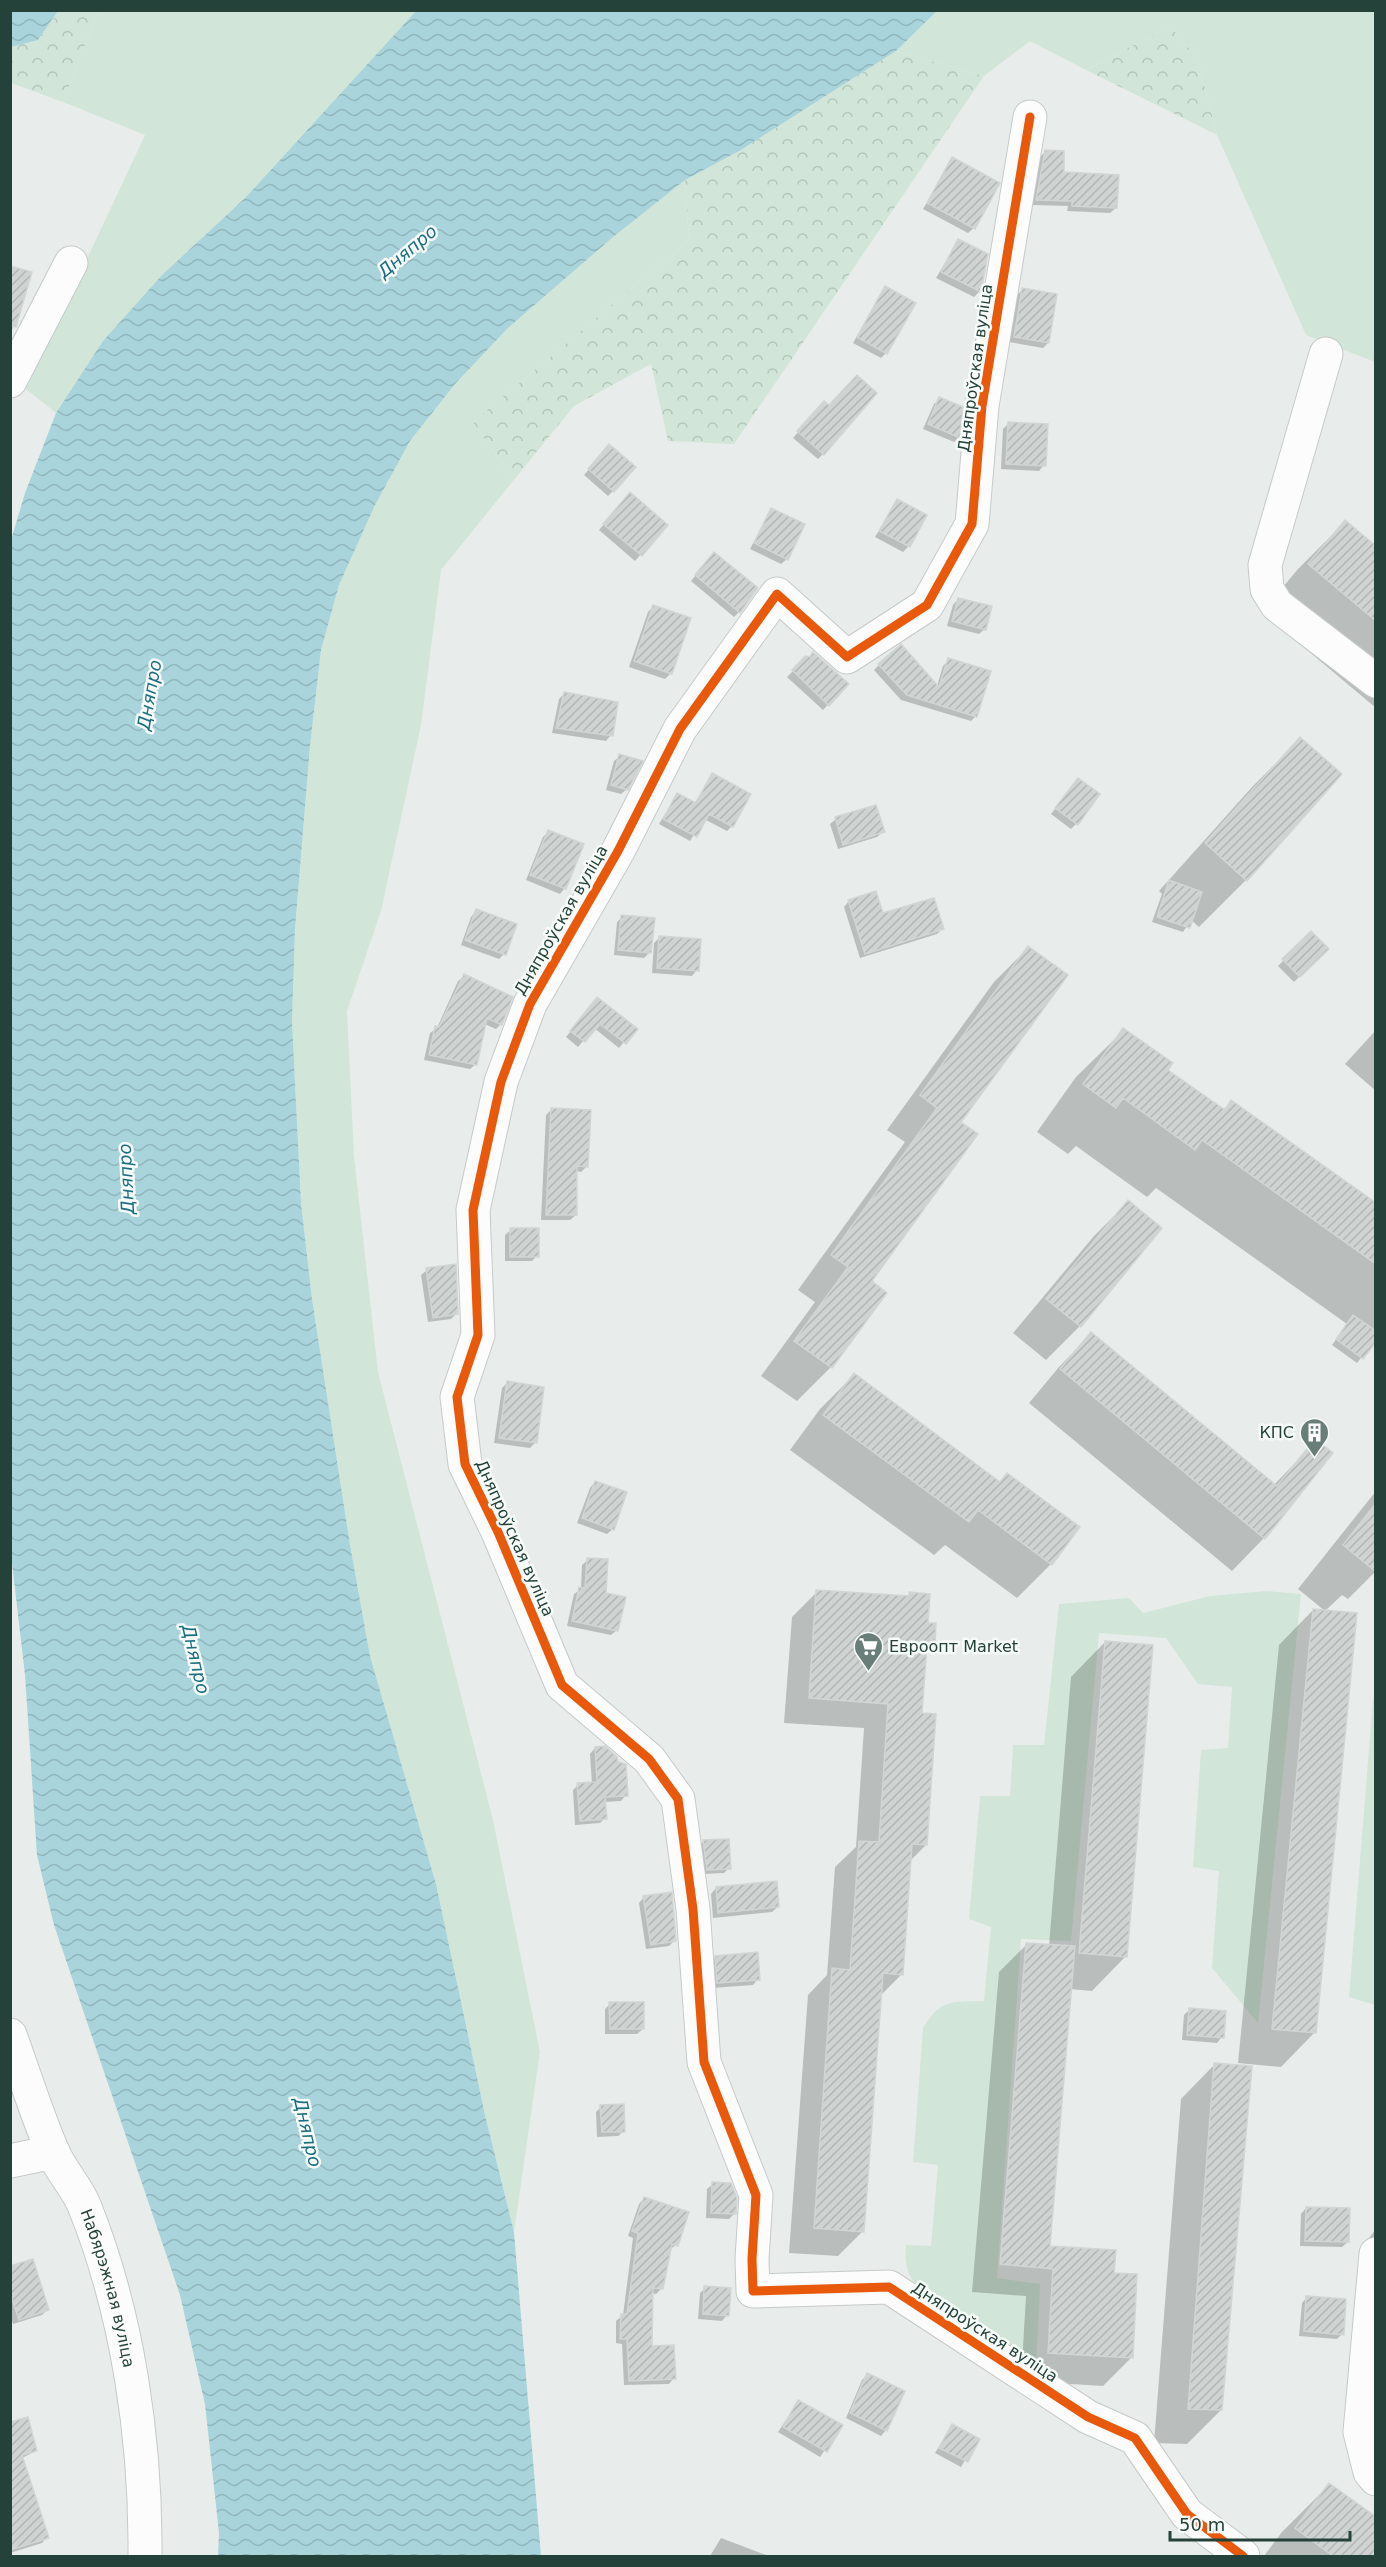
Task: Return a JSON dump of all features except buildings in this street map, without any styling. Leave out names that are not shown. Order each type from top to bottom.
[{"type":"street","name":"Дняпроўская вуліца","points":[[1030,117],[982,406],[972,524],[927,605],[847,657],[777,594],[680,729],[618,851],[530,1004],[501,1082],[473,1210],[478,1335],[458,1397],[465,1464],[503,1541],[562,1685],[649,1759],[678,1798],[693,1910],[704,2062],[756,2194],[752,2259],[753,2291],[889,2287],[1088,2418],[1135,2438],[1187,2514],[1243,2556]]},
{"type":"street","points":[[10,381],[71,263]]},
{"type":"street","points":[[1326,354],[1265,565],[1267,589],[1277,605],[1376,681]]},
{"type":"street","name":"Набярэжная вуліца","points":[[10,2035],[53,2152],[87,2214],[99,2247],[128,2360],[142,2451],[145,2556]]},
{"type":"street","points":[[10,2161],[53,2152]]},
{"type":"street","points":[[1376,2254],[1360,2432],[1370,2472],[1376,2479]]},
{"type":"green space","points":[[58,11],[98,11],[63,102],[11,83],[10,47],[38,40]]},
{"type":"green space","points":[[98,11],[417,11],[245,198],[162,275],[104,341],[56,413],[26,389],[145,135],[63,102]]},
{"type":"green space","points":[[937,11],[1375,11],[1375,362],[1306,335],[1217,135],[1197,58],[1170,26],[1086,70],[1030,41],[984,76],[896,51]]},
{"type":"green space","points":[[1170,26],[1197,58],[1217,135],[1086,70]]},
{"type":"green space","points":[[896,51],[984,76],[734,444],[668,441],[651,364],[574,406],[513,481],[473,422],[689,240],[685,180],[741,150]]},
{"type":"green space","points":[[685,180],[689,240],[473,422],[513,481],[441,570],[421,725],[381,911],[347,1011],[354,1156],[378,1372],[493,1820],[540,2052],[514,2232],[485,2115],[436,1884],[370,1656],[350,1545],[312,1299],[301,1203],[292,1022],[295,929],[310,746],[321,650],[339,585],[375,505],[410,441],[455,384],[508,328],[612,238]]},
{"type":"green space","points":[[1266,1591],[1301,1594],[1258,2023],[1212,1968],[1219,1871],[1193,1867],[1201,1750],[1228,1748],[1232,1687],[1198,1684],[1166,1638],[1099,1633],[1071,1941],[1021,1939],[997,2278],[1040,2284],[1036,2367],[926,2295],[911,2278],[906,2261],[906,2245],[931,2246],[938,2165],[913,2162],[923,2028],[936,2011],[948,2004],[984,2001],[991,1927],[969,1919],[980,1796],[1010,1796],[1013,1745],[1044,1745],[1059,1604],[1129,1598],[1143,1613],[1210,1596]]},
{"type":"green space","points":[[1373,1699],[1376,1700],[1375,2005],[1349,1997]]},
{"type":"water","points":[[11,10],[58,11],[38,40],[11,47]]},
{"type":"water","name":"Дняпро","points":[[417,10],[937,11],[896,51],[741,150],[685,180],[612,238],[508,328],[455,384],[410,441],[375,505],[339,585],[321,650],[310,746],[295,929],[292,1022],[301,1203],[312,1299],[350,1545],[370,1656],[436,1884],[485,2115],[514,2232],[541,2556],[218,2556],[219,2533],[205,2404],[180,2295],[54,1925],[37,1855],[25,1675],[10,1546],[11,540],[25,493],[56,413],[103,341],[162,275],[245,198]]},
{"type":"cycle path","points":[[1030,117],[982,406],[972,524],[927,605],[847,657],[777,594],[680,729],[618,851],[530,1004],[501,1082],[473,1210],[478,1335],[457,1397],[465,1464],[498,1532],[562,1685],[649,1759],[678,1799],[693,1909],[704,2062],[756,2195],[752,2259],[753,2291],[889,2287],[1088,2417],[1135,2438],[1187,2514],[1243,2556]]},
{"type":"place","name":"КПС","points":[[1315,1458]]},
{"type":"place","name":"Евроопт Market","points":[[868,1672]]}]
